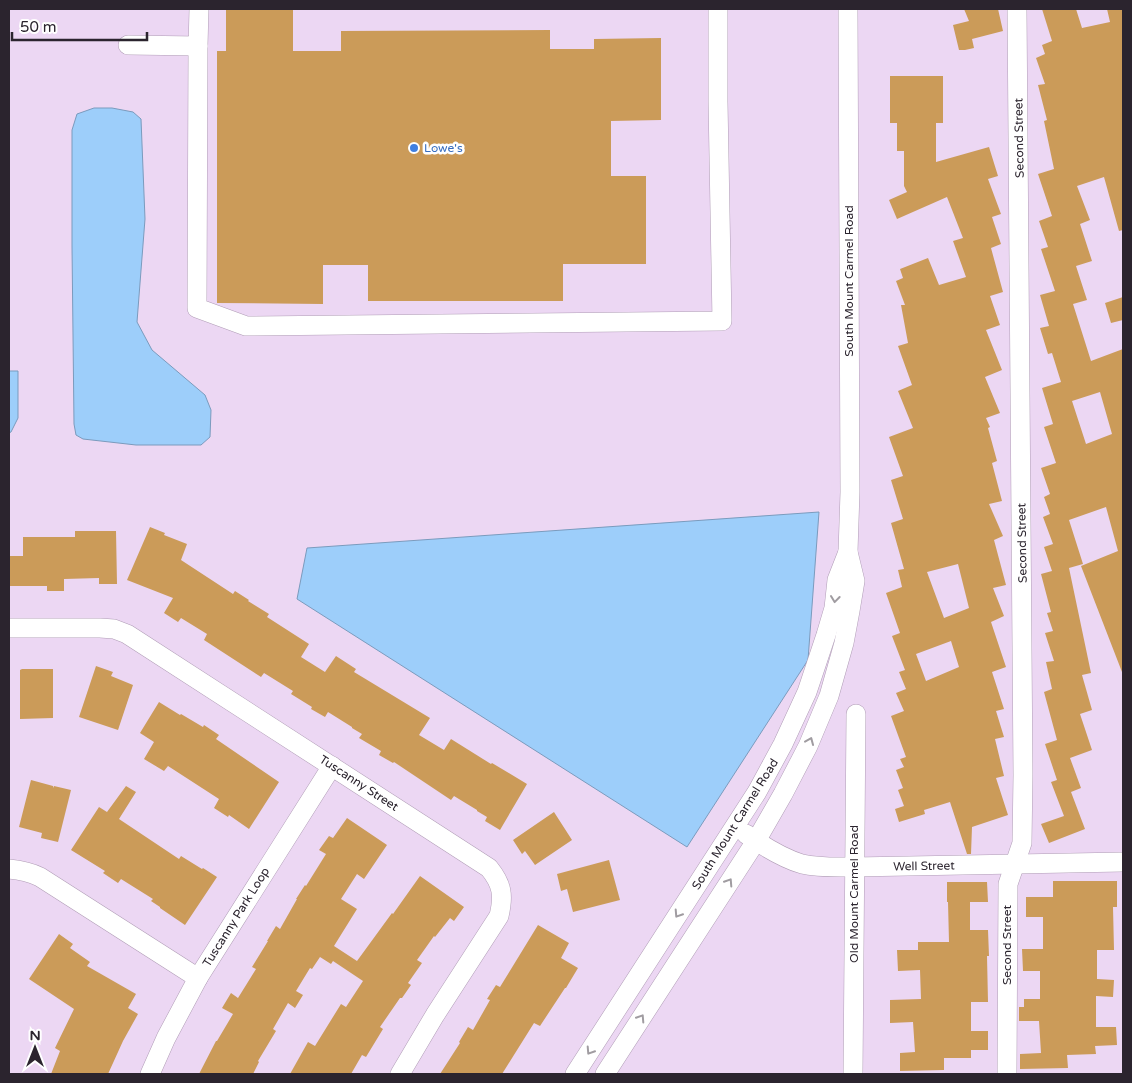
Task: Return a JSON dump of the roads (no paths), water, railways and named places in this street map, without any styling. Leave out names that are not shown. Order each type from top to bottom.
[{"type":"street","points":[[199,9],[197,308],[246,326],[722,321],[718,9]]},
{"type":"street","name":"South Mount Carmel Road","points":[[605,1074],[756,841],[783,794],[808,746],[829,696],[844,643],[855,581],[848,552],[850,473],[848,9]]},
{"type":"street","name":"Second Street","points":[[1007,1074],[1008,884],[1022,843],[1023,766],[1018,9]]},
{"type":"street","points":[[128,45],[198,46]]},
{"type":"street","name":"South Mount Carmel Road","points":[[575,1074],[770,769],[807,692],[834,608],[837,580],[848,552]]},
{"type":"street","name":"Tuscanny Street","points":[[9,628],[100,628],[114,629],[127,634],[489,868],[497,877],[501,889],[502,902],[499,916],[435,1015],[400,1074]]},
{"type":"street","name":"Old Mount Carmel Road","points":[[853,1074],[856,714]]},
{"type":"street","name":"Tuscanny Park Loop","points":[[150,1074],[166,1038],[198,978],[332,766]]},
{"type":"street","name":"Well Street","points":[[735,826],[779,855],[803,864],[829,867],[1123,862]]},
{"type":"street","points":[[9,869],[30,872],[40,877],[198,978]]},
{"type":"water","points":[[94,108],[112,108],[133,112],[141,119],[145,219],[137,322],[152,350],[205,395],[211,410],[210,437],[201,445],[136,445],[83,439],[76,435],[74,424],[72,130],[77,114]]},
{"type":"water","points":[[9,371],[18,371],[18,418],[9,433]]},
{"type":"water","points":[[819,512],[808,660],[687,847],[297,599],[307,548]]},
{"type":"place","name":"Lowe's","points":[[414,148]]}]
